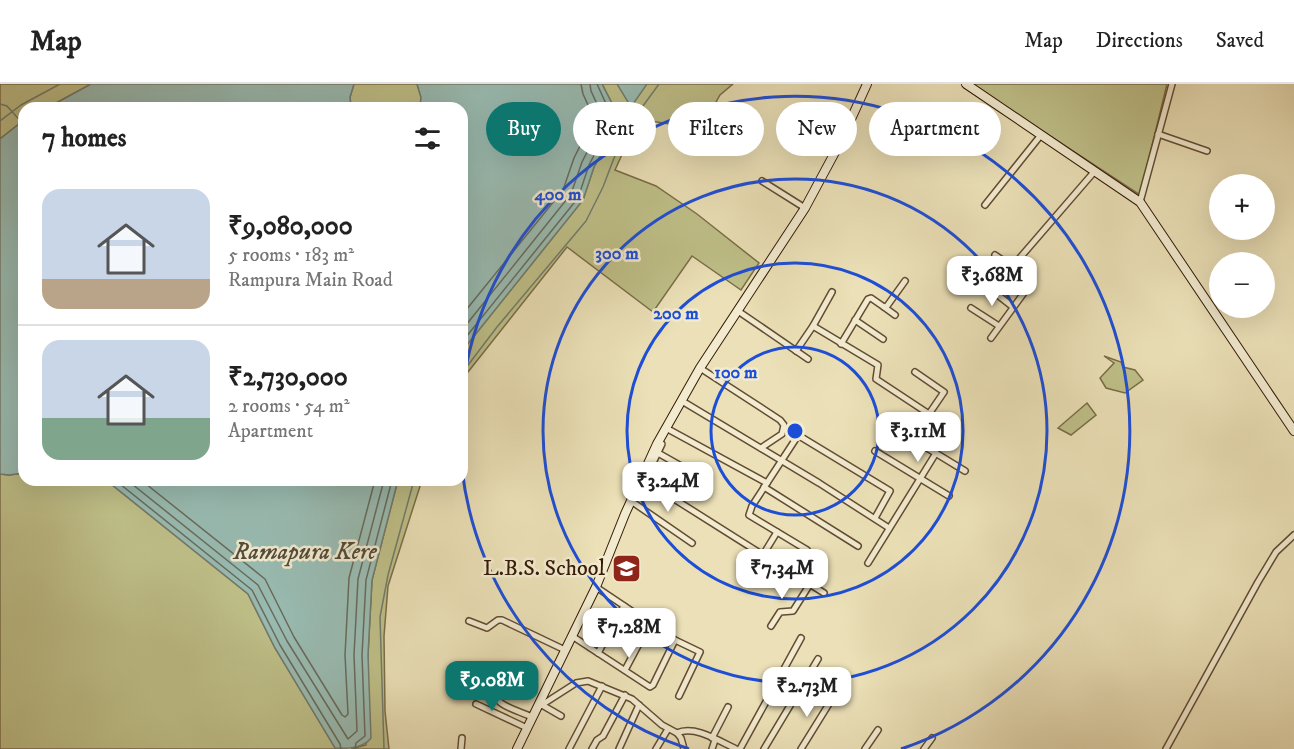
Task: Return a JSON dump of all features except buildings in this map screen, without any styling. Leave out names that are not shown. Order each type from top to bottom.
[{"type":"main road","points":[[517,749],[596,587],[641,477],[659,441],[700,368],[805,208],[841,141],[867,84]]},
{"type":"main road","points":[[966,84],[1140,202],[1294,431]]},
{"type":"street","points":[[1140,202],[1172,84]]},
{"type":"street","points":[[1158,134],[1207,151]]},
{"type":"street","points":[[985,205],[1041,135]]},
{"type":"street","points":[[1012,267],[1094,172]]},
{"type":"street","points":[[762,181],[805,208]]},
{"type":"street","points":[[991,338],[1026,290],[1030,279],[995,255]]},
{"type":"street","points":[[884,307],[905,281]]},
{"type":"street","points":[[796,351],[832,292]]},
{"type":"street","points":[[999,296],[1013,307]]},
{"type":"street","points":[[841,344],[868,298],[895,315]]},
{"type":"street","points":[[971,308],[999,326]]},
{"type":"street","points":[[738,311],[808,359]]},
{"type":"street","points":[[855,320],[883,339]]},
{"type":"street","points":[[813,326],[878,365],[876,379],[929,414],[944,393],[915,372]]},
{"type":"street","points":[[700,368],[780,420],[784,425],[782,434],[761,448]]},
{"type":"street","points":[[682,401],[890,528]]},
{"type":"street","points":[[888,424],[965,471]]},
{"type":"street","points":[[666,428],[766,485],[858,546]]},
{"type":"street","points":[[807,550],[749,514],[795,438],[801,437],[890,491],[875,518]]},
{"type":"street","points":[[647,466],[651,467],[658,453],[662,443],[659,441]]},
{"type":"street","points":[[876,451],[949,496]]},
{"type":"street","points":[[658,453],[681,466]]},
{"type":"street","points":[[868,563],[936,453]]},
{"type":"street","points":[[641,477],[824,593]]},
{"type":"street","points":[[631,501],[692,543]]},
{"type":"street","points":[[763,555],[777,532]]},
{"type":"street","points":[[1166,749],[1269,562],[1280,546],[1294,535]]},
{"type":"street","points":[[771,626],[780,612],[793,611],[810,584]]},
{"type":"street","points":[[596,587],[675,640],[700,652],[679,696]]},
{"type":"street","points":[[598,653],[624,606]]},
{"type":"street","points":[[469,621],[487,628],[498,620],[502,620],[565,650]]},
{"type":"street","points":[[625,670],[650,623]]},
{"type":"street","points":[[572,636],[652,686],[675,640]]},
{"type":"street","points":[[676,733],[689,730],[738,749],[801,638]]},
{"type":"street","points":[[764,749],[818,659]]},
{"type":"street","points":[[470,676],[488,685],[492,695],[499,702],[561,716]]},
{"type":"street","points":[[537,710],[576,682],[588,681],[625,695],[676,733],[681,738],[684,749]]},
{"type":"street","points":[[569,749],[602,686]]},
{"type":"street","points":[[592,749],[597,740],[603,736],[625,695]]},
{"type":"street","points":[[801,749],[832,699]]},
{"type":"street","points":[[476,704],[527,728]]},
{"type":"street","points":[[619,749],[639,705]]},
{"type":"street","points":[[712,749],[728,707]]},
{"type":"street","points":[[656,749],[668,729]]},
{"type":"street","points":[[865,749],[878,730]]},
{"type":"street","points":[[461,749],[462,738]]},
{"type":"street","points":[[924,749],[932,738]]},
{"type":"green space","points":[[0,84],[91,84],[58,102],[18,102],[18,125],[0,139]]},
{"type":"green space","points":[[354,84],[417,84],[421,97],[421,102],[350,102]]},
{"type":"green space","points":[[602,84],[733,84],[720,95],[716,102],[668,102],[668,124],[656,122],[656,102],[611,102]]},
{"type":"green space","points":[[971,84],[1167,84],[1140,195]]},
{"type":"green space","points":[[600,156],[621,156],[615,170],[656,186],[697,214],[759,263],[741,290],[692,256],[653,312],[567,247],[468,372],[468,344],[583,200]]},
{"type":"green space","points":[[1104,356],[1121,362],[1123,367],[1135,370],[1143,380],[1125,393],[1106,388],[1100,378],[1114,363]]},
{"type":"green space","points":[[1087,403],[1096,415],[1071,435],[1058,428]]},
{"type":"green space","points":[[0,474],[18,474],[18,486],[113,486],[248,594],[275,648],[338,749],[0,749]]},
{"type":"green space","points":[[396,486],[420,486],[388,586],[384,636],[385,711],[389,749],[351,749],[366,745],[372,580]]},
{"type":"water","points":[[91,84],[354,84],[350,102],[58,102]]},
{"type":"water","points":[[417,84],[602,84],[611,102],[573,102],[573,156],[600,156],[583,200],[468,344],[468,102],[421,102]]},
{"type":"water","points":[[617,84],[647,84],[634,102],[628,102]]},
{"type":"water","points":[[18,125],[18,474],[9,475],[0,474],[0,139]]},
{"type":"water","name":"Ramapura Kere","points":[[113,486],[396,486],[372,580],[368,655],[371,738],[368,742],[354,748],[335,748],[275,648],[248,594]]},
{"type":"waterway","points":[[27,102],[60,84]]},
{"type":"waterway","points":[[468,365],[586,221],[614,158],[640,110],[659,84]]},
{"type":"waterway","points":[[0,104],[7,106],[18,118]]},
{"type":"waterway","points":[[0,121],[18,107]]},
{"type":"waterway","points":[[384,749],[380,617],[388,575],[412,486]]},
{"type":"place","name":"L.B.S. School","points":[[626,568]]}]
